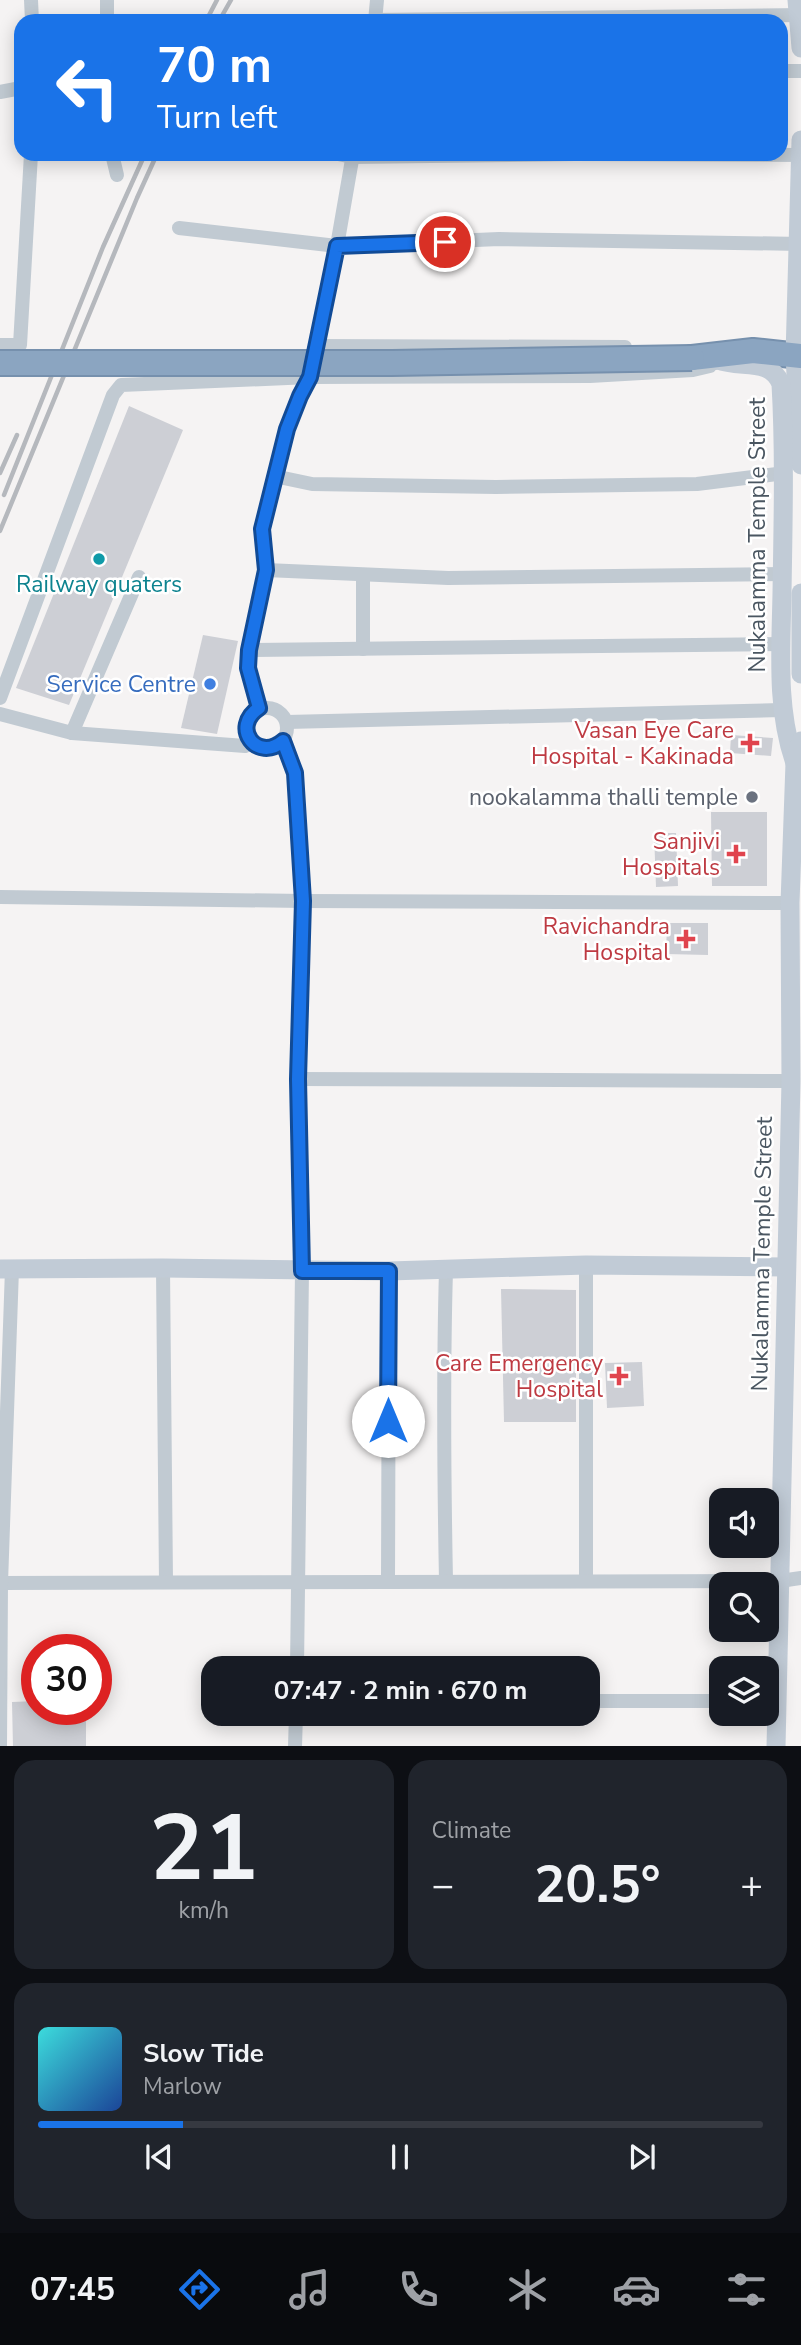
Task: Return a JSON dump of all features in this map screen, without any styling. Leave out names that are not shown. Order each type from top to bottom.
[{"type":"highway","points":[[0,363],[713,358],[753,351],[798,356]]},
{"type":"street","points":[[645,14],[799,10],[801,48]]},
{"type":"street","name":"Nukalamma Temple Street","points":[[795,763],[786,737],[792,711],[781,644],[782,574],[793,469],[798,356],[801,140]]},
{"type":"street","points":[[0,345],[20,345],[31,161]]},
{"type":"street","points":[[114,161],[117,176]]},
{"type":"street","points":[[259,708],[248,668],[249,650],[266,570],[262,529],[287,429],[310,377],[337,246],[347,161]]},
{"type":"street","points":[[179,228],[337,246],[499,239],[800,244]]},
{"type":"street","points":[[0,698],[113,395],[121,385],[310,377],[590,376],[693,370],[713,358],[694,347],[315,346]]},
{"type":"street","name":"Nukalamma Temple Street","points":[[713,358],[767,368],[777,374],[781,384],[793,469]]},
{"type":"street","points":[[274,476],[312,484],[496,487],[697,484],[793,469]]},
{"type":"street","points":[[266,570],[448,578],[782,574]]},
{"type":"street","points":[[363,575],[363,649]]},
{"type":"street","points":[[72,733],[139,577]]},
{"type":"street","name":"Nukalamma Temple Street","points":[[801,593],[801,662]]},
{"type":"street","points":[[249,650],[781,644]]},
{"type":"street","points":[[259,708],[279,711],[286,722],[288,729],[278,746],[264,748],[252,743],[246,730],[247,724],[249,717],[259,708]]},
{"type":"street","points":[[286,722],[792,711]]},
{"type":"street","points":[[0,714],[72,733],[245,746],[252,743]]},
{"type":"street","points":[[283,741],[295,773],[303,901],[298,1079],[302,1271],[297,1656]]},
{"type":"street","name":"Nukalamma Temple Street","points":[[775,1656],[780,1581],[791,1081],[790,903],[795,763],[801,741]]},
{"type":"street","points":[[0,897],[790,903]]},
{"type":"street","points":[[298,1079],[791,1081]]},
{"type":"street","points":[[586,1265],[586,1580]]},
{"type":"street","points":[[0,1746],[6,1269],[389,1271],[586,1265],[786,1267]]},
{"type":"street","points":[[163,1268],[166,1582]]},
{"type":"street","points":[[446,1270],[443,1357],[446,1411],[446,1581]]},
{"type":"street","points":[[388,1580],[389,1271]]},
{"type":"street","points":[[0,1583],[780,1581],[801,1578]]},
{"type":"street","points":[[600,1701],[709,1700]]},
{"type":"street","points":[[295,1746],[296,1726]]},
{"type":"street","name":"Nukalamma Temple Street","points":[[774,1726],[776,1746]]},
{"type":"building","name":"Railway quaters","points":[[129,406],[183,430],[69,705],[16,688]]},
{"type":"building","name":"Service Centre","points":[[203,635],[238,641],[217,734],[181,728]]},
{"type":"building","points":[[731,735],[773,738],[771,756],[730,753]]},
{"type":"building","points":[[711,812],[767,812],[767,886],[712,886]]},
{"type":"building","points":[[654,833],[676,833],[678,886],[656,887]]},
{"type":"building","points":[[667,923],[708,923],[708,955],[666,954]]},
{"type":"building","points":[[501,1289],[576,1290],[576,1422],[504,1422]]},
{"type":"building","points":[[642,1362],[644,1406],[607,1408],[605,1363]]},
{"type":"building","points":[[12,1702],[21,1702],[21,1725],[86,1725],[86,1746],[13,1746]]},
{"type":"railway","points":[[210,14],[217,0]]},
{"type":"railway","points":[[223,14],[231,0]]},
{"type":"railway","points":[[4,495],[103,247],[142,161]]},
{"type":"railway","points":[[0,531],[154,161]]},
{"type":"railway","points":[[0,473],[17,435]]},
{"type":"place","name":"Railway quaters","points":[[99,559]]},
{"type":"place","name":"Service Centre","points":[[210,684]]},
{"type":"place","name":"Vasan Eye Care Hospital - Kakinada","points":[[750,743]]},
{"type":"place","name":"nookalamma thalli temple","points":[[752,797]]},
{"type":"place","name":"Sanjivi Hospitals","points":[[736,854]]},
{"type":"place","name":"Ravichandra Hospital","points":[[686,939]]},
{"type":"place","name":"Care Emergency Hospital","points":[[619,1376]]},
{"type":"route","points":[[388,1421],[389,1271],[302,1271],[298,1079],[303,901],[295,773],[283,741],[278,746],[264,748],[252,743],[248,737],[246,730],[249,717],[259,708],[248,668],[249,650],[266,570],[262,529],[287,429],[310,377],[337,246],[445,242]]}]
